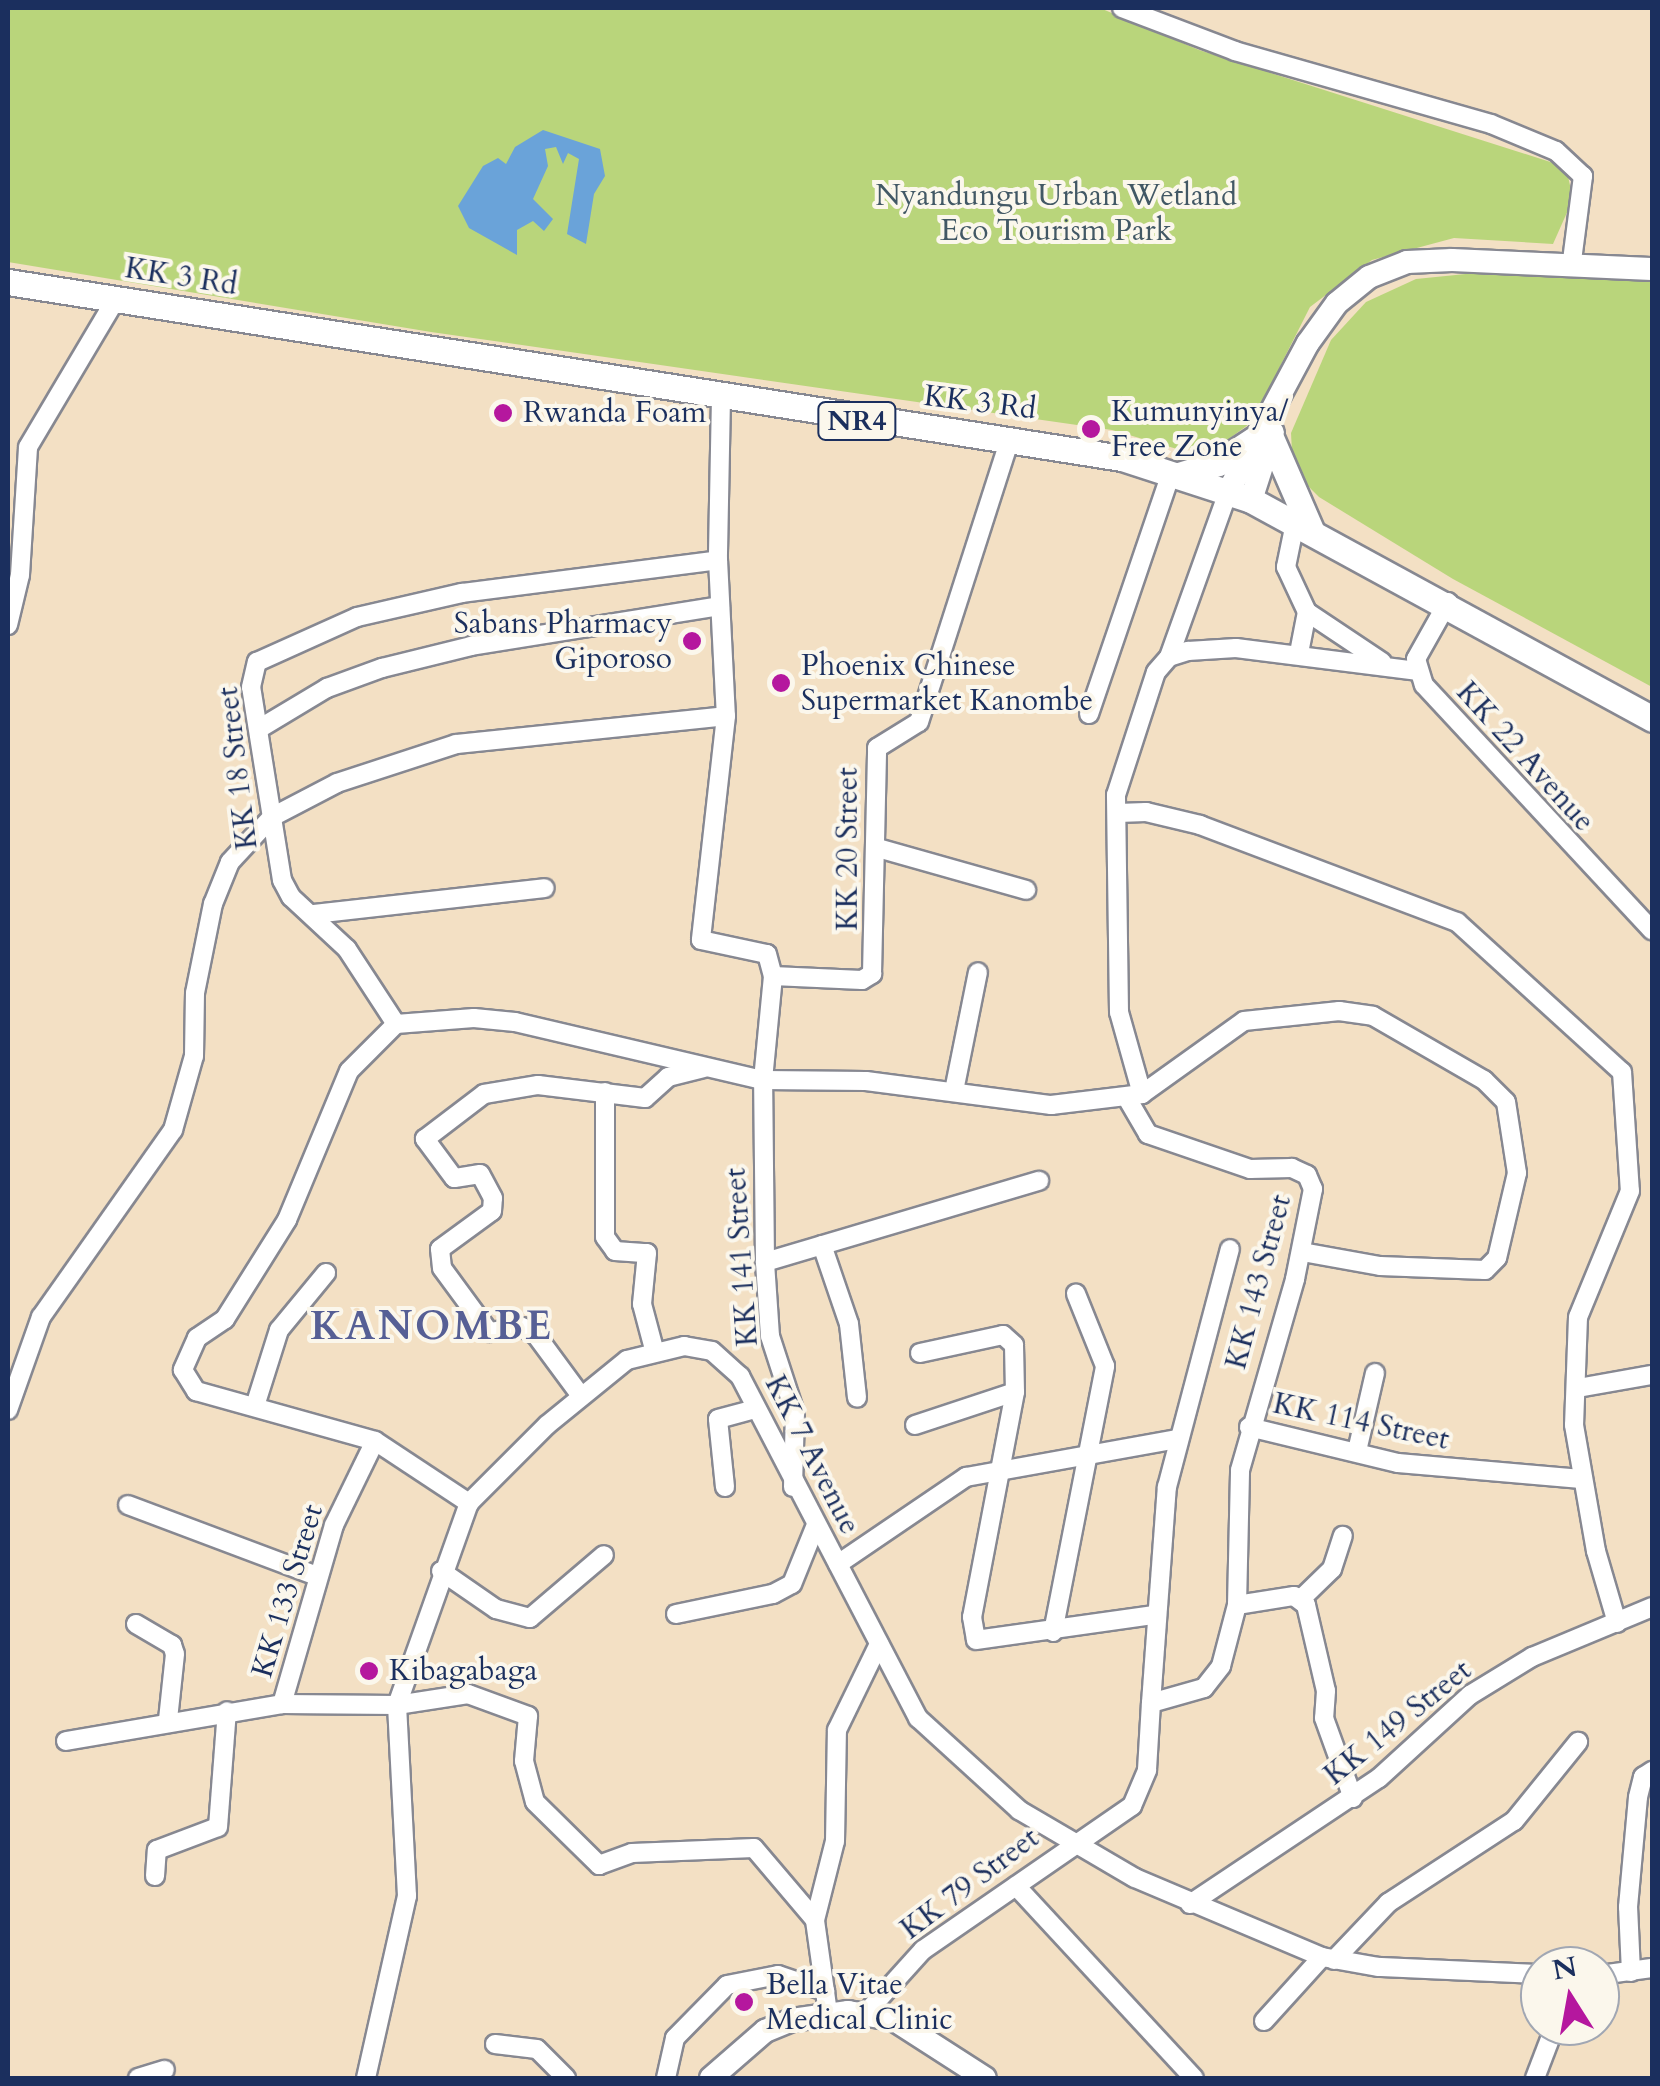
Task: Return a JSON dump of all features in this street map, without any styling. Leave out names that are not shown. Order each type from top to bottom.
[{"type":"highway","name":"KK 3 Rd","points":[[8,282],[722,397],[1010,438],[1175,474],[1240,496],[1303,527],[1448,602],[1652,719]]},
{"type":"highway","points":[[1175,474],[1218,463],[1267,437],[1303,527]]},
{"type":"main road","points":[[1240,496],[1308,343],[1337,304],[1369,278],[1407,262],[1572,262],[1652,269]]},
{"type":"main road","points":[[711,2078],[765,2031],[826,2002],[894,2019],[941,2044],[986,2078]]},
{"type":"street","points":[[1122,8],[1235,51],[1491,124],[1556,151],[1583,176],[1572,262]]},
{"type":"street","points":[[8,625],[20,575],[28,447],[116,300]]},
{"type":"street","points":[[722,397],[718,560],[726,716],[701,940],[767,954],[773,976],[762,1080]]},
{"type":"street","name":"KK 20 Street","points":[[773,976],[868,978],[878,848],[876,748],[919,722],[1010,438]]},
{"type":"street","points":[[1089,714],[1175,474]]},
{"type":"street","points":[[1134,1096],[1120,1012],[1117,778],[1148,692],[1169,657],[1240,496]]},
{"type":"street","points":[[1303,527],[1286,567],[1307,612],[1386,665]]},
{"type":"street","name":"KK 18 Street","points":[[396,1024],[347,949],[314,914],[291,897],[282,880],[262,726],[252,686],[258,662],[357,618],[462,593],[718,560]]},
{"type":"street","name":"KK 22 Avenue","points":[[1448,602],[1423,642],[1416,671],[1508,782],[1652,930]]},
{"type":"street","points":[[262,726],[327,688],[382,668],[472,646],[720,606]]},
{"type":"street","points":[[1299,653],[1307,612]]},
{"type":"street","points":[[1169,657],[1236,648],[1299,653],[1416,671]]},
{"type":"street","points":[[8,1410],[41,1317],[173,1130],[194,1056],[195,993],[213,904],[230,862],[272,817],[337,783],[456,744],[726,716]]},
{"type":"street","points":[[1118,813],[1146,812],[1200,825],[1457,922],[1610,1055],[1629,1106],[1630,1191],[1578,1318],[1574,1425],[1582,1479],[1617,1623]]},
{"type":"street","points":[[878,848],[1026,890]]},
{"type":"street","points":[[314,914],[545,888]]},
{"type":"street","points":[[954,1092],[978,972]]},
{"type":"street","points":[[469,1504],[375,1441],[196,1391],[184,1362],[197,1338],[225,1320],[287,1220],[349,1071],[396,1024],[474,1018],[515,1022],[596,1046],[762,1080],[866,1081],[1051,1105],[1134,1096],[1229,1032],[1266,1016],[1373,1016],[1484,1080],[1506,1102],[1517,1173],[1496,1258],[1485,1270],[1380,1266],[1302,1252]]},
{"type":"street","points":[[581,1396],[536,1335],[522,1327],[489,1332],[442,1268],[440,1249],[492,1211],[492,1198],[480,1174],[454,1178],[425,1138],[484,1094],[538,1085],[645,1098],[668,1077],[713,1067]]},
{"type":"street","name":"KK 141 Street","points":[[762,1080],[764,1262],[770,1336],[794,1412],[793,1487]]},
{"type":"street","points":[[366,2078],[407,1896],[397,1705],[441,1571],[469,1504],[581,1396],[627,1360],[654,1349],[642,1304],[647,1252],[615,1250],[604,1237],[605,1092]]},
{"type":"street","name":"KK 143 Street","points":[[1134,1096],[1148,1134],[1250,1168],[1308,1175],[1313,1189],[1302,1252],[1249,1427],[1236,1521],[1238,1605],[1221,1666],[1204,1688],[1151,1704]]},
{"type":"street","points":[[764,1262],[1039,1181]]},
{"type":"street","points":[[822,1245],[849,1324],[857,1398]]},
{"type":"street","points":[[1068,1844],[1132,1806],[1147,1770],[1154,1615],[1177,1439],[1230,1249]]},
{"type":"street","points":[[254,1406],[279,1330],[326,1273]]},
{"type":"street","points":[[1053,1632],[1084,1456],[1105,1366],[1076,1294]]},
{"type":"street","points":[[920,1353],[1011,1338],[1015,1392],[971,1632],[990,1642],[1154,1615]]},
{"type":"street","name":"KK 7 Avenue","points":[[654,1349],[712,1351],[740,1376],[793,1487],[918,1718],[943,1746],[1068,1844],[1190,1904],[1328,1959],[1520,1973]]},
{"type":"street","points":[[1357,1450],[1375,1373]]},
{"type":"street","points":[[1578,1388],[1652,1375]]},
{"type":"street","points":[[915,1425],[1015,1392]]},
{"type":"street","points":[[725,1487],[718,1419],[756,1409]]},
{"type":"street","name":"KK 114 Street","points":[[1249,1427],[1357,1450],[1398,1463],[1582,1479]]},
{"type":"street","points":[[838,1564],[966,1477],[999,1467],[1177,1439]]},
{"type":"street","name":"KK 133 Street","points":[[282,1704],[316,1576],[375,1441]]},
{"type":"street","points":[[128,1504],[316,1576]]},
{"type":"street","points":[[676,1614],[773,1594],[792,1584],[816,1525]]},
{"type":"street","points":[[1238,1605],[1301,1599],[1332,1569],[1343,1536]]},
{"type":"street","points":[[441,1571],[496,1610],[530,1618],[604,1555]]},
{"type":"street","points":[[1301,1599],[1326,1690],[1324,1718],[1353,1798]]},
{"type":"street","name":"KK 149 Street","points":[[1190,1904],[1353,1798],[1470,1695],[1532,1657],[1652,1607]]},
{"type":"street","points":[[136,1624],[172,1644],[176,1663],[168,1720]]},
{"type":"street","points":[[826,2002],[815,1920],[835,1841],[837,1730],[879,1644]]},
{"type":"street","name":"KK 133 Street","points":[[66,1741],[168,1720],[282,1704],[397,1705],[468,1694],[516,1708],[532,1726],[524,1762],[536,1802],[599,1864],[632,1853],[746,1846],[815,1920]]},
{"type":"street","name":"KK 133 Street","points":[[155,1876],[157,1850],[218,1827],[227,1711]]},
{"type":"street","points":[[1264,2021],[1388,1903],[1514,1821],[1578,1742]]},
{"type":"street","points":[[1631,1972],[1628,1907],[1638,1797],[1643,1777],[1652,1771]]},
{"type":"street","name":"KK 79 Street","points":[[866,2014],[923,1950],[1016,1886],[1068,1844]]},
{"type":"street","points":[[1016,1886],[1194,2078]]},
{"type":"street","points":[[1620,1973],[1652,1968]]},
{"type":"street","points":[[666,2078],[675,2038],[727,1985],[778,1975],[826,2002]]},
{"type":"street","points":[[495,2044],[537,2048],[566,2078]]},
{"type":"street","points":[[1535,2078],[1548,2046]]},
{"type":"street","points":[[138,2078],[166,2070]]},
{"type":"green space","name":"Nyandungu Urban Wetland Eco Tourism Park","points":[[8,8],[1100,8],[1199,50],[1566,167],[1573,199],[1553,244],[1454,238],[1372,260],[1310,307],[1252,422],[1219,446],[1177,449],[1112,430],[431,332],[8,262]]},
{"type":"green space","points":[[1505,270],[1652,281],[1652,687],[1453,579],[1319,497],[1293,471],[1291,433],[1331,340],[1366,302],[1416,279]]},
{"type":"water","points":[[543,130],[600,149],[605,176],[594,194],[586,244],[567,234],[579,159],[568,153],[563,164],[556,147],[545,149],[548,166],[533,199],[553,219],[544,231],[533,221],[517,230],[517,255],[469,228],[458,206],[483,166],[498,158],[506,164],[515,147]]},
{"type":"place","name":"Rwanda Foam","points":[[503,413]]},
{"type":"place","name":"Kumunyinya/ Free Zone","points":[[1091,429]]},
{"type":"place","name":"Sabans Pharmacy Giporoso","points":[[692,641]]},
{"type":"place","name":"Phoenix Chinese Supermarket Kanombe","points":[[781,683]]},
{"type":"place","name":"Kibagabaga","points":[[369,1671]]},
{"type":"place","name":"Bella Vitae Medical Clinic","points":[[744,2002]]},
{"type":"district","name":"KANOMBE","points":[[432,1327]]}]
